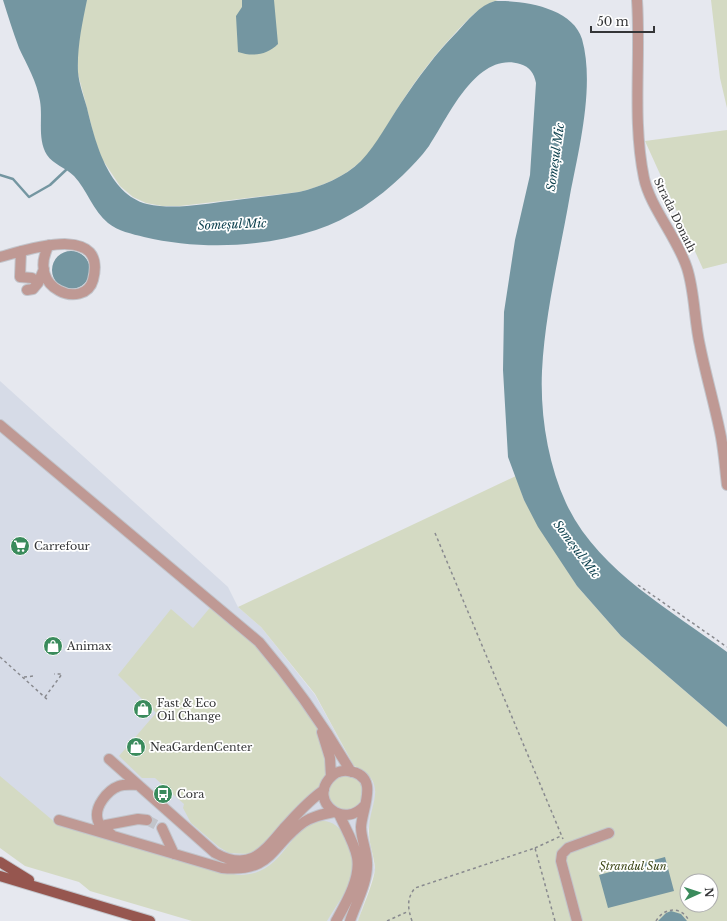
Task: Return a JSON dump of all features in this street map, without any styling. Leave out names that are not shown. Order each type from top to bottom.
[{"type":"main road","points":[[0,862],[30,881],[70,897]]},
{"type":"main road","points":[[0,876],[150,921]]},
{"type":"main road","points":[[0,879],[15,880]]},
{"type":"street","name":"Strada Donath","points":[[637,0],[640,45],[638,120],[643,173],[649,195],[675,240],[687,270],[692,289],[699,344],[722,439],[727,479]]},
{"type":"street","points":[[0,257],[49,245],[63,243],[78,245],[89,252],[94,263],[92,282],[86,290],[76,294],[65,294],[50,284],[46,278],[43,257],[49,245]]},
{"type":"street","points":[[21,251],[20,277],[32,278]]},
{"type":"street","points":[[27,290],[33,289],[38,283],[44,269]]},
{"type":"street","points":[[0,425],[259,642],[289,677],[316,718],[330,736],[351,772]]},
{"type":"street","points":[[316,718],[326,740],[330,758],[331,777]]},
{"type":"street","points":[[110,759],[215,853],[224,858],[235,860],[252,859],[271,845],[312,798],[324,790],[331,777],[339,772],[351,772],[361,777],[368,790],[361,827],[366,856],[367,874],[350,921]]},
{"type":"street","points":[[116,837],[101,826],[98,821],[97,812],[105,796],[120,786],[138,785]]},
{"type":"street","points":[[324,790],[326,802],[336,813],[351,838],[358,863],[354,881],[336,921]]},
{"type":"street","points":[[58,820],[222,868],[239,870],[249,868],[271,856],[293,831],[314,816],[336,813],[350,815],[356,813],[365,805]]},
{"type":"street","points":[[101,826],[138,819],[148,820]]},
{"type":"street","points":[[162,828],[174,854]]},
{"type":"street","points":[[577,921],[561,861],[562,854],[568,848],[609,834]]},
{"type":"path","points":[[435,533],[568,848]]},
{"type":"path","points":[[638,585],[727,647]]},
{"type":"path","points":[[0,657],[49,701]]},
{"type":"path","points":[[45,697],[62,674],[54,674]]},
{"type":"path","points":[[23,678],[34,676]]},
{"type":"path","points":[[412,921],[408,899],[415,888],[536,848],[562,836]]},
{"type":"path","points":[[536,848],[555,921]]},
{"type":"path","points":[[656,921],[663,912],[675,910],[685,915],[689,921]]},
{"type":"path","points":[[387,921],[409,911]]},
{"type":"shaded area","points":[[0,381],[228,587],[238,607],[261,627],[315,695],[354,766],[367,772],[375,785],[375,799],[368,831],[375,870],[358,921],[295,921],[0,804]]},
{"type":"green space","points":[[36,0],[498,0],[486,5],[476,12],[449,39],[414,84],[371,150],[359,163],[345,173],[323,185],[299,192],[180,206],[162,206],[146,203],[133,197],[120,186],[102,159],[95,140],[78,74],[78,57]]},
{"type":"green space","points":[[711,0],[727,0],[727,108],[720,78]]},
{"type":"green space","points":[[727,130],[727,263],[703,269],[645,141]]},
{"type":"green space","name":"Ștrandul Sun","points":[[516,476],[524,500],[577,586],[621,636],[727,727],[727,921],[358,921],[371,886],[375,868],[369,832],[375,787],[372,780],[365,773],[354,766],[315,694],[261,627],[238,607]]},
{"type":"green space","points":[[213,604],[259,642],[316,718],[331,777],[271,845],[249,854],[229,853],[219,847],[191,823],[183,808],[184,804],[155,778],[142,778],[119,756],[156,713],[118,675],[171,609],[193,628]]},
{"type":"green space","points":[[336,775],[356,776],[363,785],[362,799],[352,808],[341,809],[332,802],[329,796],[327,789]]},
{"type":"green space","points":[[0,776],[57,824],[237,875],[253,873],[266,868],[285,850],[301,831],[310,824],[321,821],[329,822],[337,826],[347,840],[352,858],[352,875],[344,893],[327,921],[192,921],[90,891],[79,882],[25,866],[0,848]]},
{"type":"water","name":"Someșul Mic","points":[[3,0],[87,0],[79,45],[78,72],[80,86],[94,136],[105,165],[122,189],[134,198],[147,204],[157,206],[199,205],[299,192],[340,177],[361,161],[382,133],[414,84],[442,48],[475,13],[490,3],[495,1],[507,1],[533,4],[558,13],[569,20],[577,28],[582,39],[586,57],[586,96],[581,138],[546,327],[542,371],[542,405],[546,439],[554,472],[566,503],[580,527],[596,549],[637,587],[727,652],[727,727],[621,636],[577,586],[538,527],[524,500],[508,457],[503,370],[504,312],[515,240],[530,175],[536,83],[533,73],[520,64],[504,63],[490,67],[477,77],[465,90],[429,146],[413,165],[384,192],[340,220],[316,230],[295,236],[252,244],[209,245],[165,241],[125,232],[108,223],[98,213],[74,176],[47,155],[41,135],[41,108],[39,94],[19,48]]},
{"type":"water","points":[[242,0],[274,0],[278,44],[269,51],[254,55],[238,52],[236,16],[242,7]]},
{"type":"water","points":[[67,251],[75,251],[85,256],[89,263],[89,277],[85,284],[75,289],[67,289],[57,284],[55,281],[52,274],[52,266],[57,256],[60,254]]},
{"type":"water","points":[[665,857],[674,891],[608,908],[599,875]]},
{"type":"water","points":[[671,911],[681,914],[687,921],[658,921],[666,913]]},
{"type":"waterway","points":[[0,175],[13,179],[29,197],[50,185],[67,169]]},
{"type":"tunnel","points":[[147,820],[162,828]]},
{"type":"place","name":"Carrefour","points":[[20,546]]},
{"type":"place","name":"Animax","points":[[53,646]]},
{"type":"place","name":"Fast & Eco Oil Change","points":[[143,709]]},
{"type":"place","name":"NeaGardenCenter","points":[[136,747]]},
{"type":"place","name":"Cora","points":[[163,794]]}]
